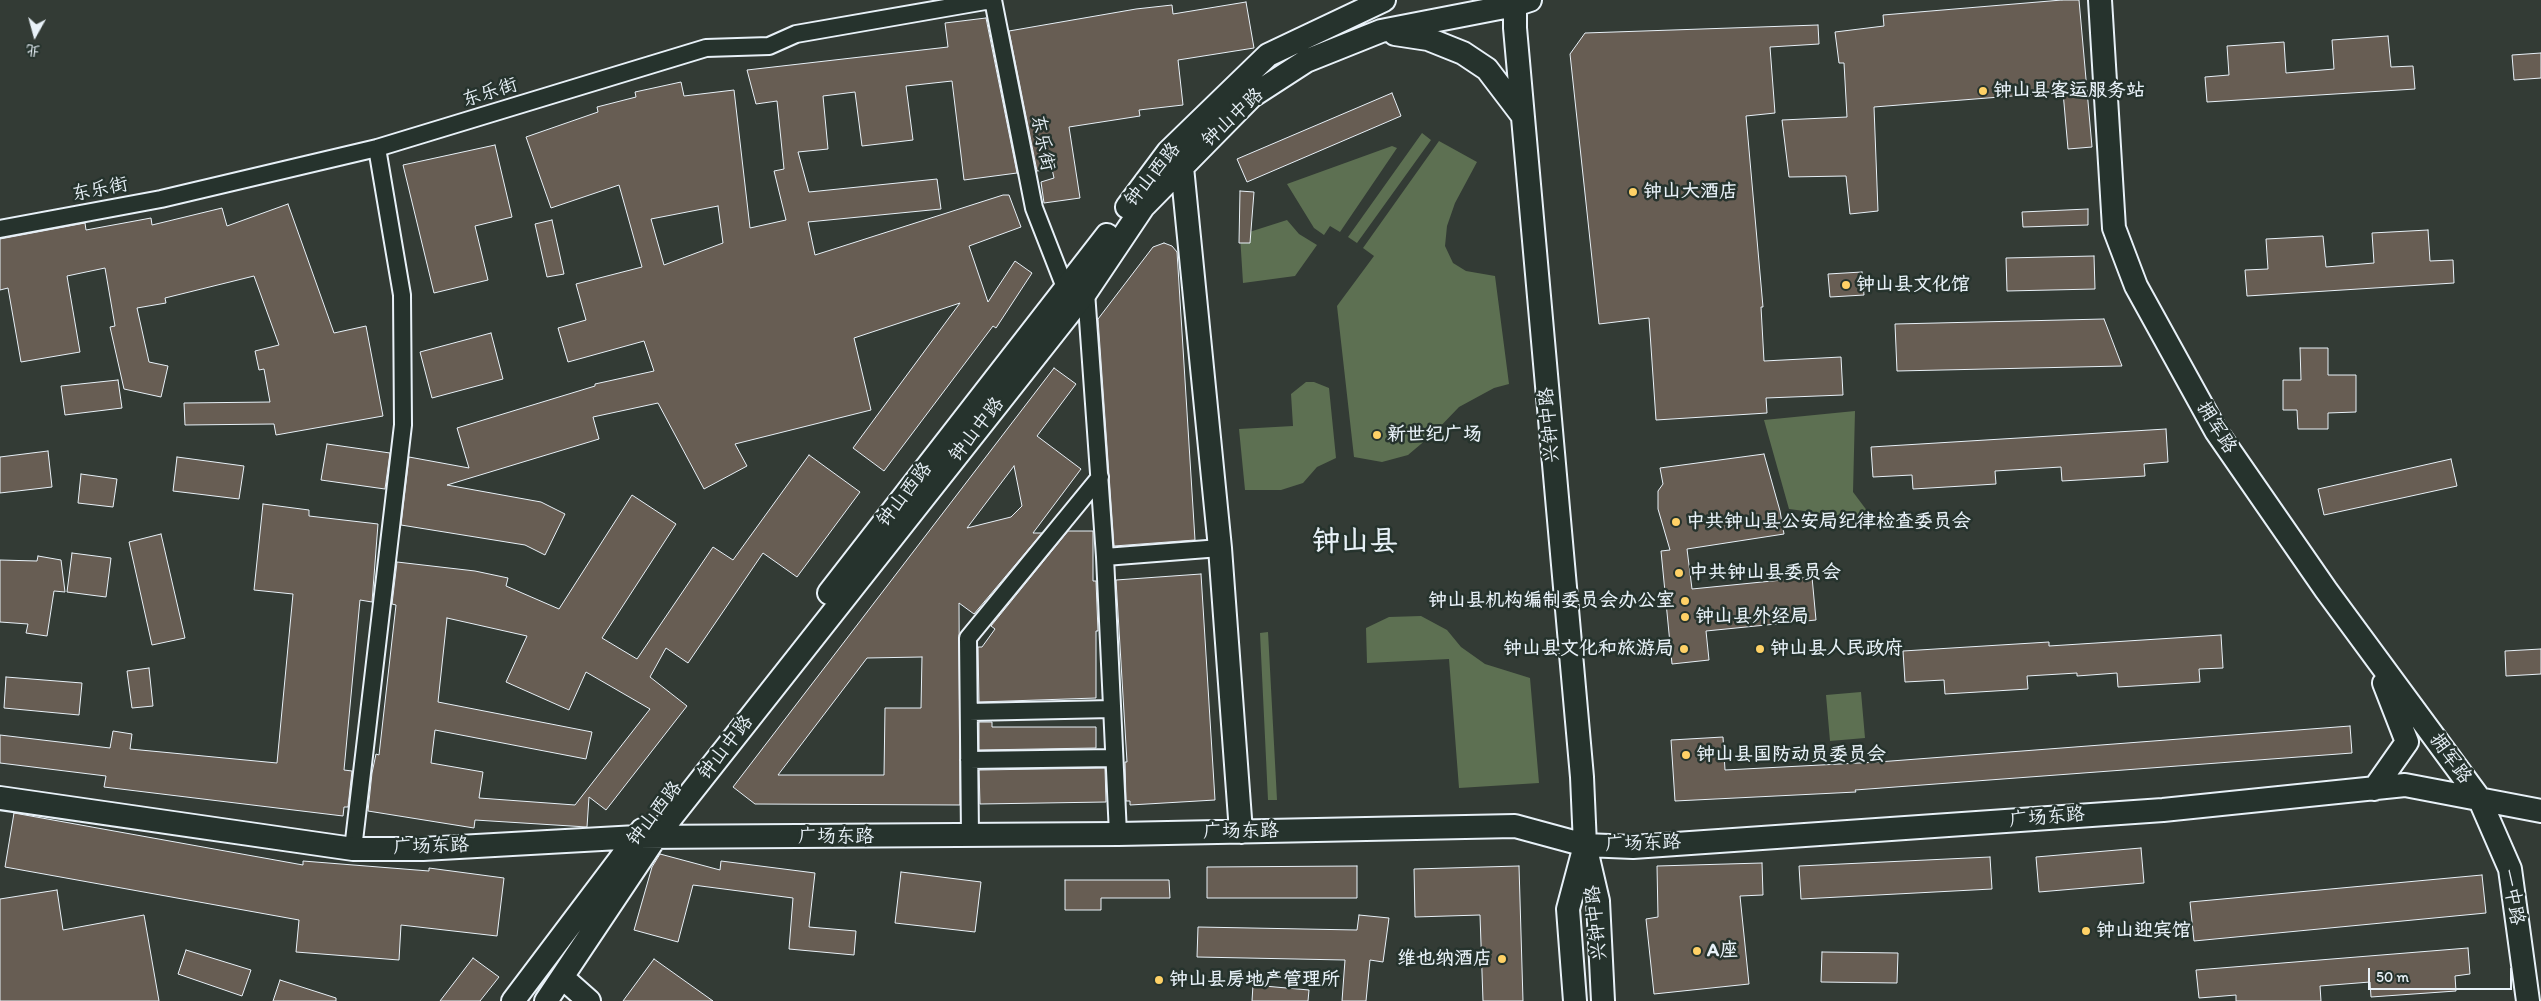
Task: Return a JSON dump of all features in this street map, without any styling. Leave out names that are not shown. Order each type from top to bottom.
[{"type":"street","name":"东乐街","points":[[0,229],[161,199],[377,148],[706,48],[769,46],[796,34],[992,0],[1034,208],[1076,291],[1100,477],[1118,834]]},
{"type":"street","name":"钟山西路","points":[[1175,160],[1268,55],[1384,0]]},
{"type":"street","name":"拥军路","points":[[2100,0],[2114,228],[2136,286],[2216,431],[2364,642],[2479,798]]},
{"type":"street","name":"钟山中路","points":[[546,1001],[563,978],[646,838],[1144,207],[1175,160],[1252,96],[1306,61],[1381,31],[1520,2]]},
{"type":"street","name":"兴钟中路","points":[[1520,2],[1515,28],[1522,115],[1582,778],[1585,846],[1598,901],[1603,1001]]},
{"type":"street","points":[[1381,31],[1428,39],[1463,53],[1487,69],[1522,115]]},
{"type":"street","points":[[353,849],[403,426],[402,295],[377,148]]},
{"type":"street","points":[[1175,160],[1220,548],[1241,832]]},
{"type":"street","points":[[970,836],[968,638],[1100,477]]},
{"type":"street","points":[[1105,557],[1220,548]]},
{"type":"street","points":[[2364,642],[2393,702],[2407,742],[2374,789]]},
{"type":"street","points":[[969,712],[1112,708]]},
{"type":"street","points":[[970,760],[1114,758]]},
{"type":"street","name":"广场东路","points":[[0,798],[353,849],[423,849],[646,838],[1118,834],[1515,826],[1585,846],[1633,846],[1996,823],[2163,810],[2374,789],[2405,784],[2541,811]]},
{"type":"street","name":"一中路","points":[[2479,798],[2510,869],[2528,1001]]},
{"type":"street","name":"钟山西路","points":[[513,1001],[646,838]]},
{"type":"street","name":"兴钟中路","points":[[1575,1001],[1568,909],[1585,846]]},
{"type":"street","points":[[563,978],[589,1001]]},
{"type":"green space","points":[[1422,133],[1431,140],[1357,243],[1348,237]]},
{"type":"green space","points":[[1439,141],[1477,162],[1455,203],[1447,226],[1445,246],[1453,263],[1466,271],[1495,276],[1509,384],[1494,388],[1459,407],[1434,433],[1408,455],[1382,462],[1354,457],[1337,306],[1374,256],[1363,248]]},
{"type":"green space","points":[[1392,146],[1397,148],[1340,232],[1330,226],[1324,235],[1314,228],[1287,184]]},
{"type":"green space","points":[[1287,220],[1299,234],[1317,245],[1295,276],[1243,283],[1240,235]]},
{"type":"green space","points":[[1306,382],[1314,382],[1329,388],[1336,458],[1317,467],[1303,483],[1281,490],[1245,490],[1239,429],[1293,426],[1291,394]]},
{"type":"green space","points":[[1855,411],[1853,492],[1874,520],[1789,509],[1764,420]]},
{"type":"green space","points":[[1421,616],[1447,630],[1461,647],[1485,664],[1530,678],[1539,783],[1459,788],[1449,659],[1367,663],[1366,628],[1389,617]]},
{"type":"green space","points":[[1268,632],[1277,800],[1268,800],[1260,633]]},
{"type":"green space","points":[[1861,692],[1865,738],[1830,741],[1826,695]]},
{"type":"building","points":[[2079,0],[2092,147],[2068,149],[2063,92],[1874,107],[1878,211],[1850,214],[1846,176],[1789,177],[1782,120],[1847,117],[1844,63],[1839,63],[1835,32],[1884,26],[1883,15]]},
{"type":"building","points":[[1246,2],[1254,48],[1178,60],[1183,105],[1139,110],[1140,116],[1069,127],[1080,198],[1044,203],[1041,182],[1054,178],[1052,169],[1037,171],[1009,31],[1136,9],[1172,5],[1173,14]]},
{"type":"building","points":[[986,18],[1017,173],[964,180],[952,81],[906,86],[913,140],[862,146],[855,92],[823,96],[828,149],[798,152],[809,192],[937,179],[941,209],[808,222],[815,255],[1003,195],[1009,195],[1021,227],[969,246],[988,302],[1015,261],[1032,273],[996,328],[993,326],[884,471],[853,448],[960,303],[854,338],[871,410],[735,444],[747,466],[704,489],[658,403],[593,417],[599,439],[447,485],[541,502],[565,514],[545,555],[525,545],[401,525],[409,457],[469,468],[457,428],[595,386],[595,384],[654,371],[644,341],[568,362],[558,328],[586,320],[576,284],[642,267],[619,185],[551,208],[526,137],[598,112],[597,107],[636,97],[635,92],[681,82],[684,96],[734,90],[750,228],[786,220],[774,171],[784,169],[777,101],[756,104],[747,70],[948,47],[945,23]],"holes":[[[718,206],[723,243],[664,265],[651,219]]]},
{"type":"building","name":"钟山大酒店","points":[[1818,25],[1819,44],[1770,47],[1775,113],[1746,116],[1763,307],[1761,307],[1764,361],[1841,357],[1843,395],[1766,398],[1767,413],[1656,420],[1649,318],[1599,324],[1570,54],[1585,33]]},
{"type":"building","points":[[2388,36],[2391,67],[2413,66],[2415,89],[2207,102],[2205,77],[2229,75],[2227,46],[2284,42],[2286,73],[2334,69],[2332,40]]},
{"type":"building","points":[[2541,53],[2541,78],[2514,80],[2512,55]]},
{"type":"building","points":[[1392,93],[1401,116],[1247,182],[1237,159]]},
{"type":"building","points":[[495,145],[512,217],[475,226],[488,280],[434,293],[403,165]]},
{"type":"building","points":[[1240,191],[1254,192],[1250,243],[1239,243]]},
{"type":"building","points":[[288,204],[334,333],[366,326],[383,416],[276,435],[274,424],[185,425],[184,403],[270,402],[264,369],[259,370],[255,351],[279,345],[254,276],[165,298],[166,303],[137,308],[149,362],[168,366],[161,397],[124,389],[110,327],[115,326],[105,268],[67,276],[80,352],[21,362],[8,288],[0,290],[0,239],[85,223],[86,230],[151,218],[152,225],[222,208],[227,226]]},
{"type":"building","points":[[2088,209],[2088,225],[2023,227],[2022,212]]},
{"type":"building","points":[[552,220],[564,274],[547,277],[535,224]]},
{"type":"building","points":[[2428,230],[2430,261],[2453,260],[2454,283],[2247,296],[2245,270],[2268,269],[2266,239],[2323,236],[2326,267],[2374,263],[2372,233]]},
{"type":"building","points":[[1164,243],[1172,246],[1177,252],[1195,540],[1114,546],[1098,319],[1153,247]]},
{"type":"building","points":[[2094,256],[2095,289],[2007,291],[2006,258]]},
{"type":"building","name":"钟山县文化馆","points":[[1862,272],[1864,295],[1830,297],[1828,274]]},
{"type":"building","points":[[2104,319],[2122,366],[1897,371],[1895,324]]},
{"type":"building","points":[[491,333],[503,379],[432,398],[420,352]]},
{"type":"building","points":[[2300,348],[2328,348],[2328,375],[2356,375],[2356,412],[2328,413],[2328,429],[2298,429],[2297,410],[2283,410],[2283,380],[2301,380]]},
{"type":"building","points":[[1054,368],[1076,384],[1037,436],[1081,469],[1033,533],[1042,533],[974,614],[959,603],[960,805],[755,804],[733,787]],"holes":[[[1014,466],[1022,506],[1011,517],[967,528]],[[922,657],[921,708],[885,708],[884,775],[778,775],[867,658]]]},
{"type":"building","points":[[118,380],[122,408],[65,415],[61,386]]},
{"type":"building","points":[[2166,429],[2168,462],[2144,464],[2145,476],[2062,481],[2061,467],[1995,471],[1996,484],[1913,489],[1912,475],[1873,477],[1871,447]]},
{"type":"building","points":[[327,444],[390,453],[385,489],[321,480]]},
{"type":"building","points":[[48,451],[52,487],[0,493],[0,457]]},
{"type":"building","points":[[1764,454],[1780,511],[1784,534],[1687,549],[1692,589],[1812,577],[1816,620],[1706,631],[1709,660],[1672,664],[1661,551],[1670,550],[1658,509],[1658,491],[1663,484],[1660,468]]},
{"type":"building","points":[[809,455],[860,492],[797,577],[763,553],[688,663],[666,648],[650,677],[687,706],[606,810],[589,797],[587,827],[475,820],[474,828],[368,811],[372,773],[376,754],[379,755],[396,605],[392,604],[397,562],[475,571],[508,578],[506,586],[559,609],[632,495],[676,524],[602,638],[637,659],[713,547],[733,560]],"holes":[[[447,618],[527,636],[506,682],[569,710],[586,672],[650,709],[575,805],[479,798],[483,772],[431,763],[435,730],[586,759],[592,732],[438,702]]]},
{"type":"building","points":[[177,457],[244,466],[239,499],[173,491]]},
{"type":"building","points":[[2451,459],[2457,486],[2324,515],[2318,489]]},
{"type":"building","points":[[81,474],[117,479],[113,507],[78,503]]},
{"type":"building","points":[[263,504],[309,510],[309,516],[378,524],[372,602],[360,600],[344,770],[352,771],[348,807],[344,807],[343,816],[104,787],[106,776],[0,763],[0,735],[110,748],[113,731],[132,734],[130,749],[277,763],[293,594],[254,590]]},
{"type":"building","points":[[1068,531],[1093,531],[1093,581],[1096,581],[1098,631],[1096,631],[1096,698],[979,702],[978,647],[982,647],[995,629],[991,626]]},
{"type":"building","points":[[161,534],[185,638],[152,645],[129,542]]},
{"type":"building","points":[[72,553],[111,558],[106,597],[67,592]]},
{"type":"building","points":[[38,556],[61,560],[65,592],[54,591],[47,636],[26,633],[28,624],[0,622],[0,560],[37,561]]},
{"type":"building","points":[[1201,574],[1215,800],[1130,805],[1130,801],[1126,801],[1125,762],[1127,762],[1116,580]]},
{"type":"building","points":[[2221,635],[2223,668],[2199,669],[2200,682],[2118,687],[2117,673],[2077,676],[2077,673],[2027,676],[2028,689],[1945,694],[1944,680],[1905,682],[1903,651],[2049,642],[2049,646]]},
{"type":"building","points":[[2541,649],[2541,674],[2506,676],[2505,651]]},
{"type":"building","points":[[149,668],[153,706],[132,708],[127,671]]},
{"type":"building","points":[[6,677],[82,683],[79,715],[4,708]]},
{"type":"building","points":[[979,722],[992,722],[992,727],[1096,727],[1096,748],[979,750]]},
{"type":"building","points":[[2350,726],[2352,753],[1855,790],[1856,792],[1675,801],[1671,740],[1723,737],[1725,770],[1878,762]]},
{"type":"building","points":[[1105,768],[1106,802],[980,804],[979,770]]},
{"type":"building","points":[[14,813],[303,865],[303,861],[429,871],[429,868],[504,878],[497,936],[401,925],[399,960],[296,952],[299,920],[5,867]]},
{"type":"building","points":[[2141,848],[2144,883],[2039,892],[2036,857]]},
{"type":"building","points":[[660,854],[720,870],[721,861],[815,873],[809,927],[856,931],[854,955],[789,949],[793,898],[693,885],[678,942],[634,930],[652,867]]},
{"type":"building","points":[[1990,857],[1992,889],[1801,899],[1799,866]]},
{"type":"building","name":"A座","points":[[1762,863],[1763,895],[1740,896],[1749,984],[1654,994],[1646,919],[1658,917],[1657,866]]},
{"type":"building","points":[[1357,866],[1357,898],[1207,898],[1207,867]]},
{"type":"building","name":"维也纳酒店","points":[[1519,866],[1523,1001],[1483,1001],[1480,915],[1415,917],[1414,869]]},
{"type":"building","points":[[901,872],[981,882],[975,932],[895,923]]},
{"type":"building","points":[[2482,875],[2486,913],[2194,941],[2190,902]]},
{"type":"building","points":[[1065,880],[1169,880],[1170,898],[1101,898],[1101,910],[1065,910]]},
{"type":"building","points":[[57,890],[63,930],[144,915],[159,1001],[0,1001],[0,899]]},
{"type":"building","points":[[1359,915],[1389,918],[1383,962],[1370,960],[1366,1001],[1342,1001],[1345,960],[1197,957],[1198,927],[1357,930]]},
{"type":"building","points":[[2468,948],[2470,974],[2455,976],[2456,991],[2371,997],[2370,982],[2320,986],[2321,1001],[2236,1001],[2236,995],[2199,998],[2196,970]]},
{"type":"building","points":[[186,950],[251,970],[242,996],[178,974]]},
{"type":"building","points":[[1822,952],[1898,953],[1897,983],[1821,982]]},
{"type":"building","points":[[473,958],[499,977],[480,1001],[440,1001]]},
{"type":"building","points":[[654,959],[713,1001],[623,1001]]},
{"type":"building","points":[[280,980],[336,998],[336,1001],[273,1001]]},
{"type":"building","points":[[1253,985],[1309,990],[1308,1001],[1252,1001]]},
{"type":"place","name":"钟山县客运服务站","points":[[1983,91]]},
{"type":"place","name":"钟山大酒店","points":[[1633,192]]},
{"type":"place","name":"钟山县文化馆","points":[[1846,285]]},
{"type":"place","name":"新世纪广场","points":[[1377,435]]},
{"type":"place","name":"中共钟山县公安局纪律检查委员会","points":[[1676,522]]},
{"type":"place","name":"中共钟山县委员会","points":[[1679,573]]},
{"type":"place","name":"钟山县机构编制委员会办公室","points":[[1685,601]]},
{"type":"place","name":"钟山县外经局","points":[[1685,617]]},
{"type":"place","name":"钟山县文化和旅游局","points":[[1684,649]]},
{"type":"place","name":"钟山县人民政府","points":[[1760,649]]},
{"type":"place","name":"钟山县国防动员委员会","points":[[1686,755]]},
{"type":"place","name":"钟山迎宾馆","points":[[2086,931]]},
{"type":"place","name":"A座","points":[[1697,951]]},
{"type":"place","name":"维也纳酒店","points":[[1502,959]]},
{"type":"place","name":"钟山县房地产管理所","points":[[1159,980]]},
{"type":"district","name":"钟山县","points":[[1355,543]]}]
